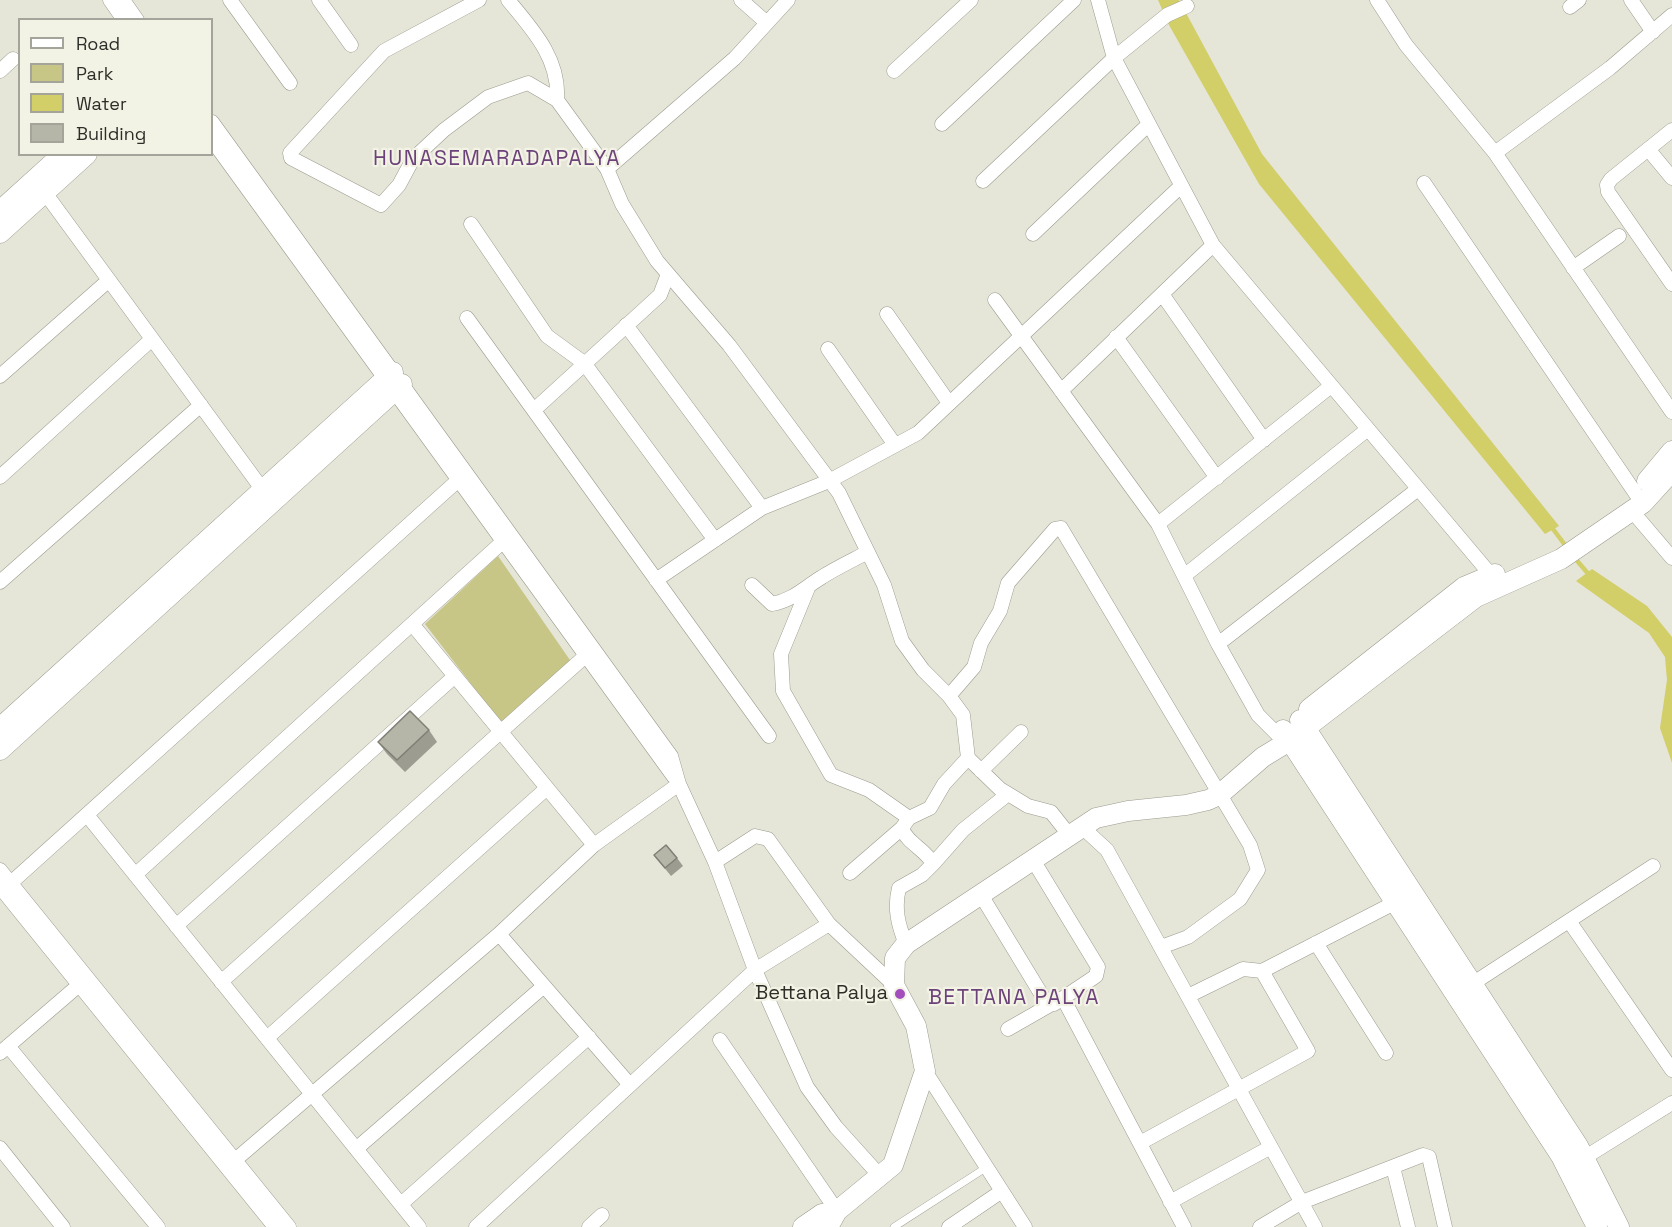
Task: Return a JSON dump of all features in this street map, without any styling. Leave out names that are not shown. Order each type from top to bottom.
[{"type":"street","points":[[110,0],[123,18]]},
{"type":"street","points":[[123,0],[136,18]]},
{"type":"street","points":[[230,0],[290,83]]},
{"type":"street","points":[[319,0],[351,45]]},
{"type":"street","points":[[479,0],[384,51],[290,153],[291,158],[381,205],[399,185],[414,159],[444,129],[488,97],[528,83],[557,100],[607,169],[622,204],[668,274],[729,345],[838,493],[884,585],[902,640],[923,670],[949,696],[963,715],[968,759],[1008,794],[1028,806],[1051,812],[1076,832],[1107,850],[1315,1227]]},
{"type":"street","points":[[508,0],[537,35],[557,73],[557,100]]},
{"type":"street","points":[[741,0],[767,23]]},
{"type":"street","points":[[607,169],[735,58],[788,0]]},
{"type":"street","points":[[894,70],[971,0]]},
{"type":"street","points":[[942,124],[1074,0]]},
{"type":"street","points":[[1098,0],[1114,58],[1213,245],[1491,575]]},
{"type":"street","points":[[1377,0],[1406,45],[1495,153],[1672,412]]},
{"type":"street","points":[[1631,0],[1653,32]]},
{"type":"street","points":[[983,181],[1114,58],[1167,15],[1187,6]]},
{"type":"street","points":[[1495,153],[1610,68],[1672,15]]},
{"type":"street","points":[[0,71],[13,59]]},
{"type":"street","points":[[213,123],[393,382]]},
{"type":"street","points":[[1033,234],[1149,124]]},
{"type":"street","points":[[1672,130],[1607,184],[1608,192],[1672,284]]},
{"type":"street","points":[[213,141],[393,382],[590,652],[671,756],[679,784],[715,862],[755,970],[807,1087],[836,1127],[881,1177]]},
{"type":"street","points":[[1648,149],[1672,178]]},
{"type":"street","points":[[0,233],[40,186],[62,156]]},
{"type":"street","points":[[0,211],[84,156]]},
{"type":"street","points":[[1424,183],[1672,558]]},
{"type":"street","points":[[40,186],[268,496]]},
{"type":"street","points":[[656,580],[762,508],[829,481],[918,433],[1181,186]]},
{"type":"street","points":[[471,224],[547,336],[584,363],[715,540]]},
{"type":"street","points":[[1574,268],[1619,236]]},
{"type":"street","points":[[1061,391],[1213,245]]},
{"type":"street","points":[[534,410],[660,295],[668,274]]},
{"type":"street","points":[[0,376],[109,280]]},
{"type":"street","points":[[1162,294],[1264,440]]},
{"type":"street","points":[[995,300],[1158,525],[1218,644],[1258,716],[1291,730],[1404,898],[1561,1156],[1598,1227]]},
{"type":"street","points":[[887,314],[949,403]]},
{"type":"street","points":[[467,318],[769,736]]},
{"type":"street","points":[[626,325],[762,508]]},
{"type":"street","points":[[1116,337],[1217,478]]},
{"type":"street","points":[[0,477],[153,339]]},
{"type":"street","points":[[828,349],[895,445]]},
{"type":"street","points":[[0,750],[268,496],[393,382]]},
{"type":"street","points":[[1158,525],[1331,386]]},
{"type":"street","points":[[0,582],[201,405]]},
{"type":"street","points":[[1184,576],[1368,429]]},
{"type":"street","points":[[1473,590],[1558,554],[1634,503],[1672,451]]},
{"type":"street","points":[[1634,503],[1643,503],[1672,471]]},
{"type":"street","points":[[5,887],[463,477]]},
{"type":"street","points":[[1218,644],[1418,489]]},
{"type":"street","points":[[0,728],[268,496]]},
{"type":"street","points":[[949,696],[974,667],[981,643],[1000,611],[1008,583],[1055,529],[1062,528],[1218,795],[1250,845],[1258,870],[1240,899],[1188,937],[1161,947]]},
{"type":"street","points":[[135,875],[507,538]]},
{"type":"street","points":[[752,585],[772,604],[797,596],[821,577],[868,552]]},
{"type":"street","points":[[894,985],[895,958],[906,944],[1096,818],[1128,811],[1186,805],[1218,795],[1291,730],[1491,575],[1558,554]]},
{"type":"street","points":[[808,588],[781,654],[783,692],[831,775],[869,790],[906,823]]},
{"type":"street","points":[[412,624],[594,845]]},
{"type":"street","points":[[221,982],[500,730],[590,652]]},
{"type":"street","points":[[590,652],[679,784]]},
{"type":"street","points":[[176,926],[455,676]]},
{"type":"street","points":[[981,771],[1021,732]]},
{"type":"street","points":[[850,873],[906,823],[930,808],[944,784],[968,759]]},
{"type":"street","points":[[231,1164],[498,934],[594,845],[679,784]]},
{"type":"street","points":[[267,1038],[547,788]]},
{"type":"street","points":[[906,944],[900,930],[895,903],[899,888],[922,875],[963,830],[1008,794]]},
{"type":"street","points":[[87,815],[419,1227]]},
{"type":"street","points":[[906,823],[905,836],[930,857],[933,864]]},
{"type":"street","points":[[715,862],[754,836],[764,836],[829,924],[894,985],[916,1026],[925,1071],[1024,1227]]},
{"type":"street","points":[[1008,1029],[1063,998],[1095,976],[1098,967],[1033,860]]},
{"type":"street","points":[[1472,984],[1653,866]]},
{"type":"street","points":[[0,870],[5,887],[231,1164],[289,1227]]},
{"type":"street","points":[[981,895],[1050,1005]]},
{"type":"street","points":[[1188,996],[1243,969],[1262,971],[1404,898]]},
{"type":"street","points":[[1404,898],[1472,984],[1584,1158],[1619,1227]]},
{"type":"street","points":[[1569,921],[1672,1070]]},
{"type":"street","points":[[476,1227],[755,970],[829,924]]},
{"type":"street","points":[[498,934],[630,1085]]},
{"type":"street","points":[[1316,943],[1386,1053]]},
{"type":"street","points":[[1140,1143],[1241,1090],[1308,1051],[1262,971]]},
{"type":"street","points":[[83,981],[4,1050],[158,1227]]},
{"type":"street","points":[[356,1149],[544,986]]},
{"type":"street","points":[[1063,998],[1184,1227]]},
{"type":"street","points":[[401,1204],[589,1037]]},
{"type":"street","points":[[720,1040],[832,1219]]},
{"type":"street","points":[[832,1219],[893,1165],[925,1071]]},
{"type":"street","points":[[1584,1158],[1672,1103]]},
{"type":"street","points":[[1170,1202],[1271,1147]]},
{"type":"street","points":[[0,1148],[63,1227]]},
{"type":"street","points":[[1260,1227],[1302,1202],[1423,1155],[1430,1157],[1445,1227]]},
{"type":"street","points":[[231,1164],[275,1227]]},
{"type":"street","points":[[1393,1167],[1408,1227]]},
{"type":"street","points":[[950,1227],[1002,1191]]},
{"type":"street","points":[[803,1227],[822,1214],[832,1219]]},
{"type":"street","points":[[589,1227],[602,1215]]},
{"type":"lane","points":[[894,1227],[987,1167]]},
{"type":"green space","points":[[498,556],[572,663],[501,723],[425,624]]},
{"type":"water","points":[[1158,0],[1179,0],[1262,154],[1559,526],[1545,534],[1259,184],[1169,25]]},
{"type":"water","points":[[1592,569],[1647,606],[1672,637],[1672,763],[1660,728],[1667,680],[1665,657],[1649,633],[1576,581]]},
{"type":"building","points":[[410,711],[429,730],[397,760],[378,742]]},
{"type":"building","points":[[666,845],[677,858],[665,868],[654,855]]},
{"type":"waterway","points":[[1550,525],[1568,549]]},
{"type":"waterway","points":[[1573,556],[1591,577]]},
{"type":"place","name":"Bettana Palya","points":[[900,994]]},
{"type":"district","name":"HUNASEMARADAPALYA","points":[[497,159]]},
{"type":"district","name":"BETTANA PALYA","points":[[1014,998]]}]
